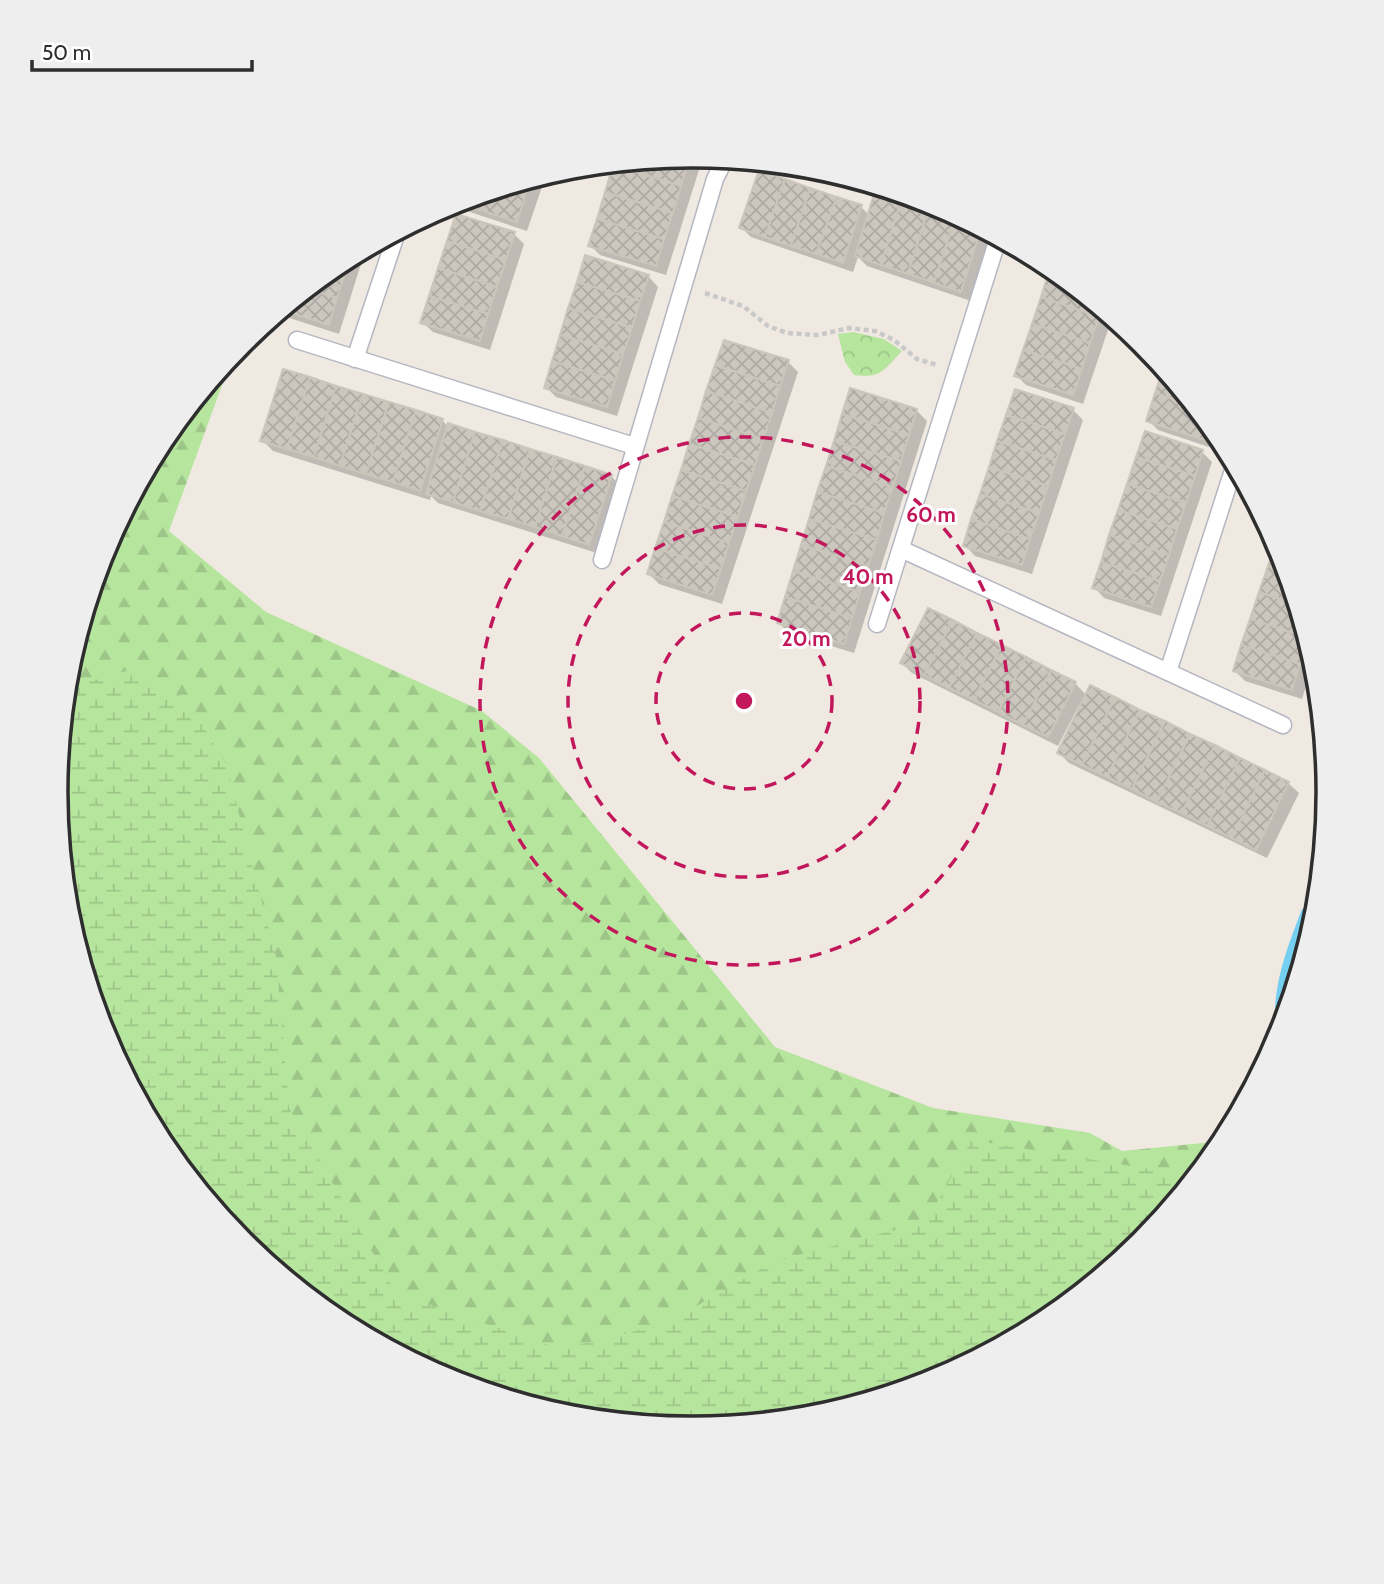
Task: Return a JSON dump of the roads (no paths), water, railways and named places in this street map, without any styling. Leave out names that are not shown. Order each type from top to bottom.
[{"type":"lane","points":[[602,561],[634,446],[719,169]]},
{"type":"lane","points":[[355,359],[393,245]]},
{"type":"lane","points":[[877,624],[995,247]]},
{"type":"lane","points":[[297,340],[634,446]]},
{"type":"lane","points":[[1168,672],[1231,478]]},
{"type":"lane","points":[[901,549],[1283,725]]},
{"type":"water","points":[[1305,908],[1294,953],[1275,1013],[1280,973],[1302,909]]}]
